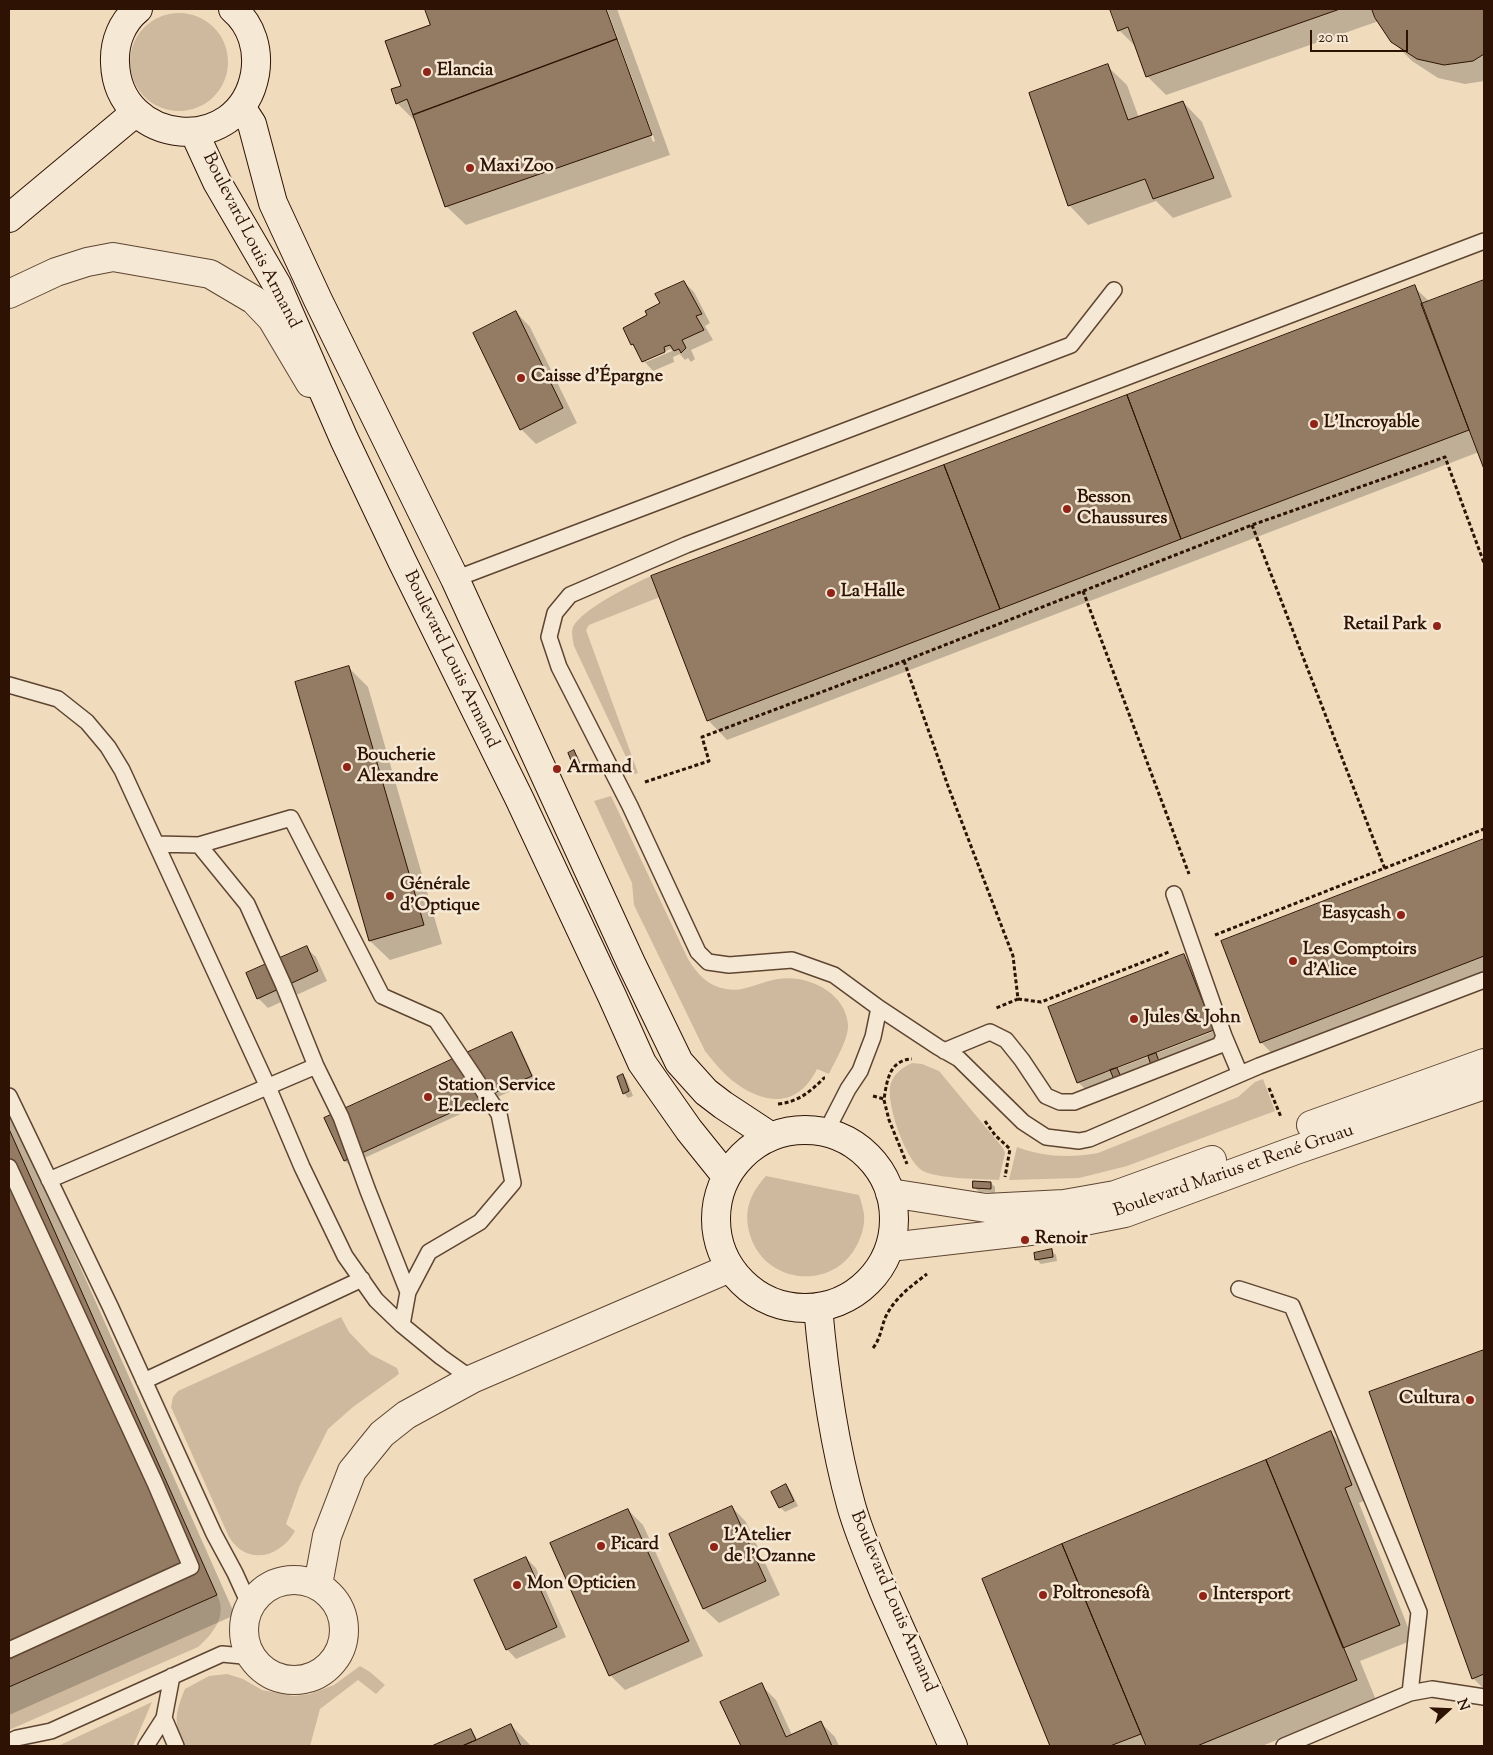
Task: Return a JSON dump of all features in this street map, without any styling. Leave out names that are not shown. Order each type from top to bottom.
[{"type":"main road","points":[[138,9],[131,15],[120,33],[115,54],[116,75],[123,96],[136,112],[153,125],[173,132],[194,132],[212,128],[228,119],[241,107],[253,85],[257,61],[253,36],[240,11]]},
{"type":"main road","name":"Boulevard Louis Armand","points":[[241,107],[252,124],[273,203],[318,300],[455,579],[631,963],[679,1062],[706,1092],[770,1136]]},
{"type":"main road","points":[[9,218],[136,112]]},
{"type":"main road","name":"Boulevard Louis Armand","points":[[194,132],[217,182],[277,286],[344,439],[402,562],[519,798],[642,1064],[689,1130],[726,1176]]},
{"type":"main road","points":[[9,294],[56,272],[87,262],[113,258],[210,274],[254,300],[272,319],[344,439]]},
{"type":"main road","name":"Boulevard Marius et René Gruau","points":[[890,1193],[986,1208],[1064,1204],[1115,1195],[1484,1063]]},
{"type":"main road","name":"Boulevard Marius et René Gruau","points":[[890,1247],[1039,1230],[1125,1213],[1296,1150],[1484,1086]]},
{"type":"main road","points":[[798,1130],[826,1132],[855,1144],[877,1166],[890,1193],[894,1220],[890,1247],[880,1269],[863,1287],[842,1301],[818,1307],[793,1307],[769,1300],[747,1287],[730,1268],[720,1246],[716,1223],[718,1199],[726,1176],[745,1152],[770,1136],[798,1130]]},
{"type":"main road","points":[[318,1586],[327,1536],[352,1471],[382,1434],[406,1415],[472,1379],[730,1268]]},
{"type":"main road","name":"Boulevard Louis Armand","points":[[818,1307],[822,1355],[832,1422],[851,1507],[895,1618],[953,1746]]},
{"type":"main road","points":[[294,1579],[318,1586],[332,1597],[342,1617],[344,1636],[334,1660],[322,1671],[304,1679],[285,1679],[268,1672],[253,1658],[246,1642],[244,1626],[250,1606],[260,1593],[274,1583],[294,1579]]},
{"type":"lane","points":[[1484,241],[686,545],[570,595],[554,613],[548,637],[559,667],[622,790],[698,952],[708,962],[729,965],[792,960],[834,974],[879,1008],[959,1059],[1023,1122],[1046,1137],[1079,1141],[1089,1139],[1259,1066],[1484,980]]},
{"type":"lane","points":[[455,579],[1072,345],[1114,290]]},
{"type":"lane","points":[[9,686],[58,699],[87,722],[108,747],[122,770],[345,1256],[376,1300],[402,1325],[441,1357],[472,1379]]},
{"type":"lane","points":[[156,844],[199,845],[290,818],[382,996],[436,1020],[499,1114],[513,1183],[480,1222],[429,1252],[408,1292],[402,1325]]},
{"type":"lane","points":[[199,845],[247,904],[283,984],[316,1066],[341,1117],[368,1192],[408,1292]]},
{"type":"lane","points":[[1174,894],[1224,1036],[1240,1074]]},
{"type":"lane","points":[[826,1132],[848,1089],[860,1071],[873,1037],[879,1008]]},
{"type":"lane","points":[[941,1049],[990,1032],[1006,1040],[1046,1096],[1060,1102],[1074,1102],[1220,1045],[1224,1036]]},
{"type":"lane","points":[[49,1180],[316,1066]]},
{"type":"lane","points":[[9,1096],[214,1534],[250,1606]]},
{"type":"lane","points":[[9,1167],[155,1483],[191,1567],[9,1650]]},
{"type":"lane","points":[[144,1381],[362,1279]]},
{"type":"lane","points":[[1239,1289],[1292,1306],[1419,1612],[1410,1693]]},
{"type":"lane","points":[[9,1742],[17,1738],[51,1731],[222,1654],[253,1658]]},
{"type":"lane","points":[[146,1746],[164,1718],[172,1676]]},
{"type":"lane","points":[[1284,1746],[1410,1693],[1432,1689],[1484,1697]]},
{"type":"lane","points":[[164,1718],[176,1746]]},
{"type":"lane","points":[[33,1746],[51,1731]]},
{"type":"path","points":[[622,790],[709,761],[702,737],[904,661],[1252,525],[1444,457],[1484,563]]},
{"type":"path","points":[[1252,525],[1384,869]]},
{"type":"path","points":[[1083,591],[1190,878]]},
{"type":"path","points":[[904,661],[948,786],[1013,956],[1018,999]]},
{"type":"path","points":[[992,1010],[1018,999],[1041,1002],[1484,829]]},
{"type":"path","points":[[911,1170],[896,1141],[884,1099],[889,1073],[898,1063],[909,1059],[932,1062],[941,1049]]},
{"type":"path","points":[[1259,1066],[1281,1117]]},
{"type":"path","points":[[773,1104],[798,1100],[824,1078],[848,1089],[884,1099]]},
{"type":"shaded area","points":[[179,13],[198,16],[214,27],[225,43],[228,62],[225,81],[214,97],[198,108],[179,111],[160,108],[144,97],[133,81],[130,62],[133,43],[144,27],[160,16]]},
{"type":"shaded area","points":[[651,576],[660,597],[589,625],[586,630],[638,773],[634,774],[574,646],[572,632],[578,620],[597,605]]},
{"type":"shaded area","points":[[611,796],[688,959],[695,970],[708,982],[733,990],[778,979],[801,979],[823,988],[840,1003],[845,1013],[848,1030],[829,1074],[817,1069],[810,1081],[792,1096],[782,1099],[771,1099],[760,1096],[737,1084],[724,1073],[705,1051],[634,905],[632,883],[594,801]]},
{"type":"shaded area","points":[[912,1063],[922,1064],[939,1071],[1003,1148],[1005,1153],[999,1180],[930,1174],[917,1166],[910,1157],[895,1120],[890,1087],[895,1075]]},
{"type":"shaded area","points":[[1263,1079],[1275,1111],[1127,1166],[1079,1178],[1009,1180],[1017,1147],[1057,1156],[1098,1153],[1238,1097],[1255,1082]]},
{"type":"shaded area","points":[[766,1176],[859,1195],[864,1214],[864,1225],[858,1243],[847,1259],[834,1269],[818,1275],[801,1276],[785,1272],[770,1264],[758,1252],[750,1235],[747,1218],[752,1196]]},
{"type":"shaded area","points":[[341,1317],[349,1332],[370,1354],[397,1368],[399,1374],[353,1407],[328,1429],[300,1485],[286,1524],[295,1531],[289,1540],[281,1547],[263,1555],[245,1552],[236,1546],[229,1537],[171,1407],[173,1397],[178,1391]]},
{"type":"shaded area","points":[[217,1595],[220,1602],[220,1617],[214,1630],[198,1647],[9,1730],[9,1687]]},
{"type":"shaded area","points":[[360,1666],[385,1685],[376,1694],[358,1680],[320,1709],[310,1746],[185,1746],[181,1738],[177,1724],[177,1712],[185,1689],[209,1676],[227,1674],[243,1679],[262,1690],[294,1696],[310,1694],[334,1685]]},
{"type":"shaded area","points":[[152,1702],[133,1746],[58,1746]]},
{"type":"building","points":[[425,9],[606,9],[617,39],[413,115],[407,99],[396,104],[391,89],[401,86],[385,41],[430,25]]},
{"type":"building","points":[[1110,9],[1340,9],[1146,77],[1128,27],[1118,31]]},
{"type":"building","points":[[1372,9],[1484,9],[1484,54],[1473,61],[1444,65],[1417,59],[1391,42],[1375,18]]},
{"type":"building","points":[[617,39],[652,135],[445,207],[413,115]]},
{"type":"building","points":[[1108,64],[1128,120],[1183,101],[1214,178],[1153,199],[1145,179],[1068,206],[1029,93]]},
{"type":"building","points":[[1484,280],[1484,469],[1421,304]]},
{"type":"building","points":[[684,281],[702,314],[696,316],[704,330],[682,340],[686,348],[681,353],[679,349],[674,351],[670,345],[664,347],[665,352],[642,362],[623,328],[647,315],[645,311],[660,303],[655,294]]},
{"type":"building","points":[[1415,285],[1469,430],[1181,539],[1127,395]]},
{"type":"building","points":[[516,311],[563,408],[520,430],[473,333]]},
{"type":"building","points":[[1127,395],[1181,539],[1000,609],[944,465]]},
{"type":"building","points":[[944,465],[1000,609],[707,721],[651,576]]},
{"type":"building","points":[[349,666],[424,925],[369,941],[295,682]]},
{"type":"building","points":[[574,750],[581,767],[575,770],[568,753]]},
{"type":"building","points":[[1484,839],[1484,956],[1260,1043],[1221,941]]},
{"type":"building","points":[[307,946],[318,971],[257,999],[246,973]]},
{"type":"building","points":[[1184,954],[1214,1030],[1077,1083],[1048,1007]]},
{"type":"building","name":"Station Service E.Leclerc","points":[[512,1032],[532,1076],[344,1161],[324,1118]]},
{"type":"building","points":[[1156,1053],[1160,1064],[1152,1068],[1148,1056]]},
{"type":"building","points":[[1117,1068],[1122,1079],[1115,1082],[1110,1070]]},
{"type":"building","points":[[623,1074],[629,1091],[623,1094],[617,1077]]},
{"type":"building","points":[[9,1129],[217,1595],[9,1687]]},
{"type":"building","points":[[973,1181],[991,1182],[991,1189],[973,1188]]},
{"type":"building","points":[[1052,1249],[1053,1257],[1035,1260],[1034,1253]]},
{"type":"building","points":[[1484,1350],[1484,1674],[1472,1679],[1369,1392]]},
{"type":"building","points":[[1331,1431],[1352,1485],[1345,1488],[1400,1625],[1343,1648],[1266,1460]]},
{"type":"building","name":"Intersport","points":[[1266,1460],[1357,1680],[1197,1746],[1146,1746],[1062,1544]]},
{"type":"building","points":[[786,1484],[794,1501],[779,1508],[771,1492]]},
{"type":"building","points":[[732,1506],[766,1581],[703,1609],[669,1534]]},
{"type":"building","points":[[628,1509],[689,1641],[609,1676],[550,1543]]},
{"type":"building","points":[[1062,1544],[1141,1734],[1110,1746],[1050,1746],[982,1579]]},
{"type":"building","points":[[526,1557],[557,1627],[506,1650],[474,1580]]},
{"type":"building","points":[[762,1683],[786,1737],[821,1721],[832,1746],[741,1746],[720,1702]]},
{"type":"building","points":[[511,1724],[521,1746],[462,1746],[476,1740]]},
{"type":"building","points":[[471,1729],[476,1740],[462,1746],[432,1746]]},
{"type":"place","name":"Elancia","points":[[427,72]]},
{"type":"place","name":"Maxi Zoo","points":[[470,168]]},
{"type":"place","name":"Caisse d'Épargne","points":[[521,378]]},
{"type":"place","name":"L'Incroyable","points":[[1314,424]]},
{"type":"place","name":"Besson Chaussures","points":[[1067,509]]},
{"type":"place","name":"La Halle","points":[[831,593]]},
{"type":"place","name":"Retail Park","points":[[1437,626]]},
{"type":"place","name":"Boucherie Alexandre","points":[[347,767]]},
{"type":"place","name":"Armand","points":[[557,769]]},
{"type":"place","name":"Générale d'Optique","points":[[390,896]]},
{"type":"place","name":"Easycash","points":[[1401,915]]},
{"type":"place","name":"Les Comptoirs d'Alice","points":[[1293,961]]},
{"type":"place","name":"Jules & John","points":[[1134,1019]]},
{"type":"place","name":"Station Service E.Leclerc","points":[[428,1097]]},
{"type":"place","name":"Renoir","points":[[1025,1240]]},
{"type":"place","name":"Cultura","points":[[1470,1400]]},
{"type":"place","name":"Picard","points":[[601,1546]]},
{"type":"place","name":"L'Atelier de l'Ozanne","points":[[714,1547]]},
{"type":"place","name":"Mon Opticien","points":[[517,1585]]},
{"type":"place","name":"Poltronesofà","points":[[1043,1595]]},
{"type":"place","name":"Intersport","points":[[1203,1596]]}]
